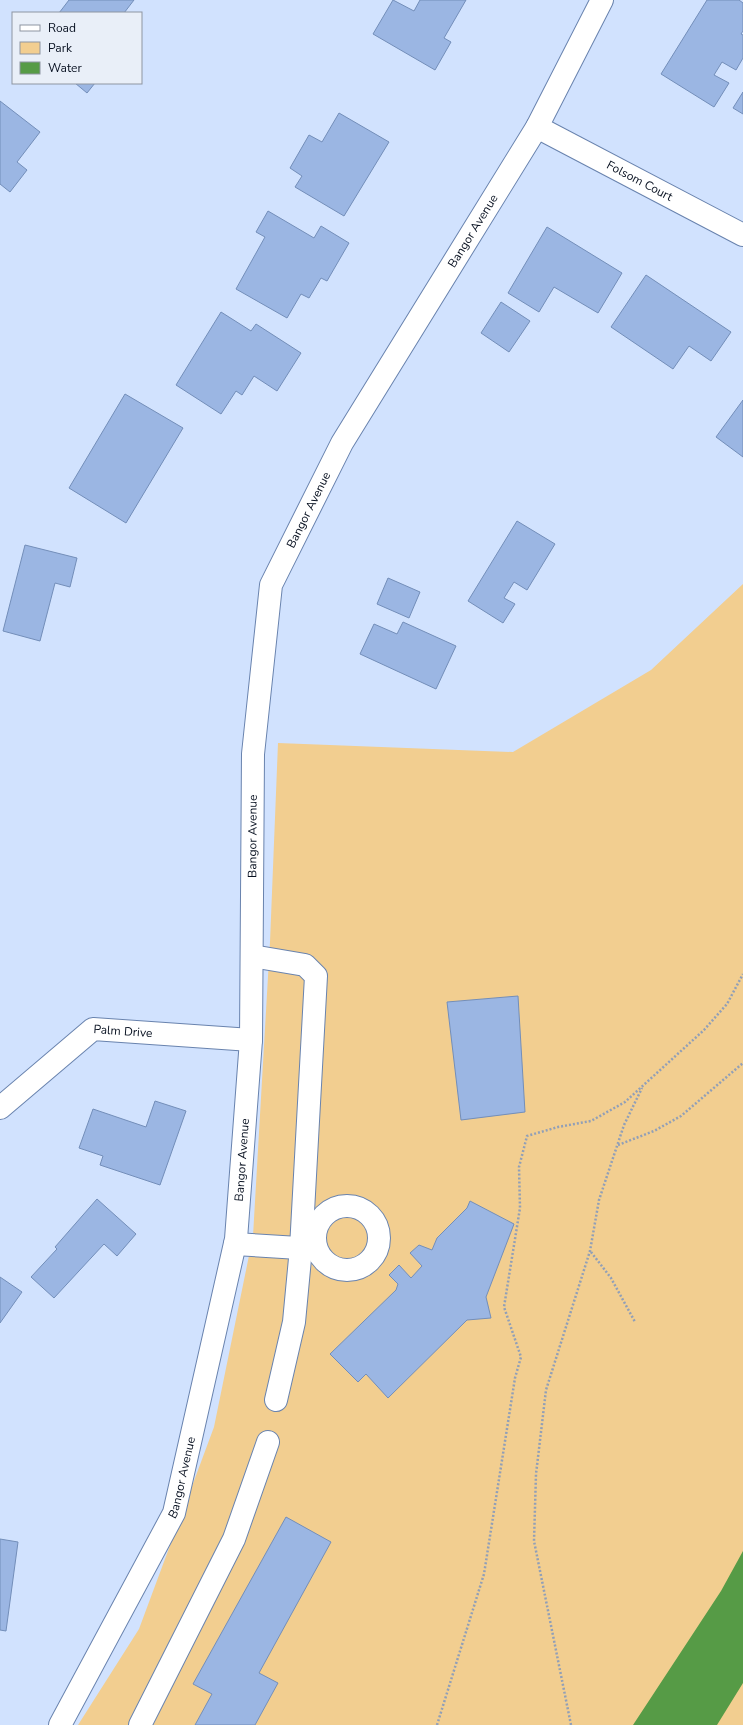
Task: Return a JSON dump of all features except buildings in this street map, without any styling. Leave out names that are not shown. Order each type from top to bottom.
[{"type":"street","name":"Bangor Avenue","points":[[60,1725],[174,1514],[235,1244],[251,1040],[253,754],[271,585],[342,443],[537,127],[602,0]]},
{"type":"street","name":"Folsom Court","points":[[537,127],[743,235]]},
{"type":"street","points":[[252,956],[305,965],[316,976],[306,1168],[309,1249],[276,1400]]},
{"type":"street","name":"Palm Drive","points":[[0,1108],[93,1029],[251,1040]]},
{"type":"street","points":[[235,1244],[309,1249]]},
{"type":"street","points":[[140,1725],[234,1540],[268,1442]]},
{"type":"path","points":[[437,1725],[484,1574],[515,1378],[521,1357],[504,1307],[520,1208],[519,1167],[527,1136],[558,1126],[591,1121],[625,1102],[704,1030],[727,1004],[743,974]]},
{"type":"path","points":[[617,1146],[654,1131],[681,1116],[743,1063]]},
{"type":"path","points":[[571,1725],[534,1540],[536,1481],[546,1390],[590,1251],[599,1200],[624,1125],[644,1086]]},
{"type":"path","points":[[590,1251],[611,1278],[636,1322]]},
{"type":"green space","points":[[743,584],[743,1725],[78,1725],[139,1629],[214,1427],[253,1236],[270,942],[278,743],[513,752],[651,670]]},
{"type":"water","points":[[743,1551],[743,1683],[717,1725],[633,1725],[721,1591]]}]
